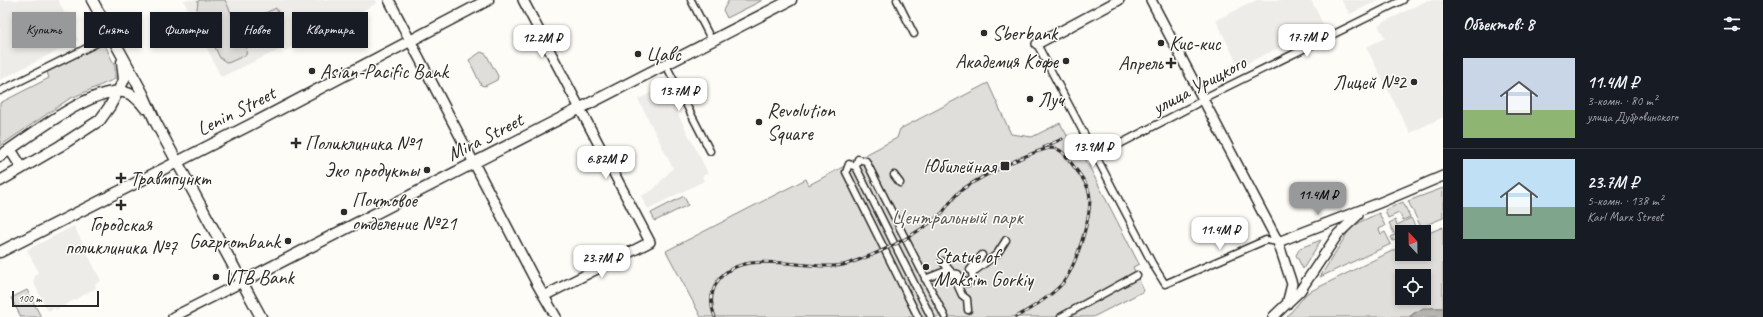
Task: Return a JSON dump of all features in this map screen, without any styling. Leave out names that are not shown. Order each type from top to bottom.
[{"type":"main road","points":[[92,0],[98,12]]},
{"type":"main road","name":"Lenin Street","points":[[0,252],[177,162],[488,0]]},
{"type":"main road","name":"Mira Street","points":[[242,282],[791,0]]},
{"type":"main road","points":[[117,48],[143,94],[156,123],[261,317]]},
{"type":"main road","points":[[0,181],[100,120],[110,106],[124,80],[120,55]]},
{"type":"main road","points":[[0,156],[89,99],[101,94],[125,92],[138,99],[156,123]]},
{"type":"main road","points":[[10,149],[22,168]]},
{"type":"street","points":[[389,0],[556,317]]},
{"type":"street","points":[[523,0],[650,242],[544,296]]},
{"type":"street","points":[[691,0],[712,41]]},
{"type":"street","points":[[897,0],[914,34]]},
{"type":"street","points":[[1119,0],[1037,44],[1152,263],[1165,284],[1266,240],[1278,242],[1365,209],[1443,176]]},
{"type":"street","points":[[1151,0],[1278,242],[1292,284],[1287,304]]},
{"type":"street","name":"улица Урицкого","points":[[1097,156],[1196,104],[1202,99],[1403,0]]},
{"type":"street","points":[[0,91],[87,48]]},
{"type":"street","points":[[666,65],[710,151]]},
{"type":"street","points":[[931,317],[856,166],[858,159],[866,161],[945,317]]},
{"type":"street","points":[[856,166],[849,164],[846,172],[918,317]]},
{"type":"street","points":[[894,175],[900,183]]},
{"type":"street","points":[[1273,317],[1300,291],[1338,234],[1350,221],[1365,209]]},
{"type":"street","points":[[971,272],[985,264],[997,254],[1006,240]]},
{"type":"street","points":[[967,283],[973,279],[971,272],[981,257],[985,264]]},
{"type":"street","points":[[942,261],[952,272],[967,283]]},
{"type":"street","points":[[925,279],[964,269],[971,272]]},
{"type":"street","points":[[952,272],[962,295],[967,299]]},
{"type":"street","points":[[1060,317],[1137,275]]},
{"type":"street","name":"Mira Street","points":[[173,317],[242,282]]},
{"type":"street","points":[[967,283],[968,310]]},
{"type":"shaded area","points":[[0,0],[58,0],[64,12],[12,12],[12,48],[62,48],[0,80]]},
{"type":"shaded area","points":[[376,0],[377,3],[360,12],[292,12],[292,47],[285,51],[283,48],[221,77],[207,48],[222,48],[222,12],[189,12],[184,1]]},
{"type":"shaded area","points":[[1257,0],[1311,0],[1324,26],[1239,67],[1216,20]]},
{"type":"shaded area","points":[[1341,0],[1379,0],[1350,14]]},
{"type":"shaded area","name":"Лицей №2","points":[[1428,0],[1443,0],[1443,117],[1410,133],[1366,47],[1385,38],[1378,25]]},
{"type":"shaded area","points":[[664,87],[708,173],[702,176],[704,181],[648,209],[641,196],[653,190],[673,168],[638,99]]},
{"type":"shaded area","points":[[74,226],[101,281],[95,284],[96,288],[56,310],[54,308],[48,311],[33,281],[38,271],[27,250]]},
{"type":"shaded area","points":[[1423,308],[1443,308],[1443,317],[1409,317]]},
{"type":"green space","points":[[225,0],[231,12],[230,48],[247,48],[246,55],[228,63],[220,58],[215,48],[222,48],[222,12],[198,12],[197,9],[198,1]]},
{"type":"green space","points":[[729,0],[761,1],[727,18],[723,10]]},
{"type":"green space","points":[[276,8],[278,12],[268,12]]},
{"type":"green space","points":[[95,48],[106,48],[115,67],[115,79],[69,99],[0,146],[0,103],[49,78],[47,72]]},
{"type":"green space","points":[[481,52],[486,54],[498,76],[497,80],[485,86],[481,85],[469,60]]},
{"type":"green space","name":"Центральный парк","points":[[988,83],[1011,134],[1032,137],[1060,123],[1069,139],[1074,137],[1139,264],[1133,267],[1144,291],[1093,317],[701,317],[666,251],[806,179],[809,185],[897,138],[900,129]]},
{"type":"green space","points":[[1443,188],[1443,218],[1426,225],[1420,225],[1408,201]]},
{"type":"green space","points":[[684,196],[688,205],[655,221],[651,213]]},
{"type":"green space","points":[[1403,202],[1410,217],[1403,220],[1399,213],[1388,218],[1385,210]]},
{"type":"green space","points":[[1379,213],[1385,226],[1379,229],[1381,234],[1385,232],[1391,244],[1320,277],[1350,229],[1362,221]]},
{"type":"green space","points":[[1411,218],[1414,225],[1397,225]]},
{"type":"green space","points":[[1395,220],[1397,225],[1395,225],[1395,235],[1389,223]]},
{"type":"green space","points":[[1443,227],[1443,308],[1431,308],[1414,313],[1409,317],[1287,317],[1307,293],[1395,249],[1395,261],[1431,261],[1431,232]]},
{"type":"green space","points":[[1395,235],[1395,240],[1393,241],[1391,237]]},
{"type":"green space","points":[[1321,240],[1303,269],[1296,255],[1300,248]]},
{"type":"green space","points":[[27,290],[41,317],[21,317],[11,298]]},
{"type":"railway","points":[[1044,147],[1062,139]]},
{"type":"railway","points":[[715,317],[712,308],[713,292],[716,284],[727,272],[741,265],[758,262],[833,266],[847,264],[866,257],[895,245],[936,219],[959,192],[977,180],[1019,159],[1052,148],[1063,152],[1084,180],[1089,192],[1089,212],[1078,253],[1067,277],[1062,284],[1046,298],[1016,317]]},
{"type":"place","name":"Sberbank","points":[[984,33]]},
{"type":"place","name":"Кис-кис","points":[[1161,43]]},
{"type":"place","name":"Цавс","points":[[638,54]]},
{"type":"place","name":"Академия Кофе","points":[[1066,61]]},
{"type":"place","name":"Апрель","points":[[1171,63]]},
{"type":"place","name":"Asian-Pacific Bank","points":[[312,71]]},
{"type":"place","name":"Лицей №2","points":[[1414,82]]},
{"type":"place","name":"Луч","points":[[1030,99]]},
{"type":"place","name":"Revolution Square","points":[[759,122]]},
{"type":"place","name":"Поликлиника №1","points":[[296,143]]},
{"type":"place","name":"Юбилейная","points":[[1005,166]]},
{"type":"place","name":"Эко продукты","points":[[427,170]]},
{"type":"place","name":"Травмпункт","points":[[121,178]]},
{"type":"place","name":"Городская поликлиника №7","points":[[121,205]]},
{"type":"place","name":"Почтовое отделение №21","points":[[344,212]]},
{"type":"place","name":"Gazprombank","points":[[288,241]]},
{"type":"place","name":"Statue of Maksim Gorkiy","points":[[926,267]]},
{"type":"place","name":"VTB Bank","points":[[216,277]]}]
